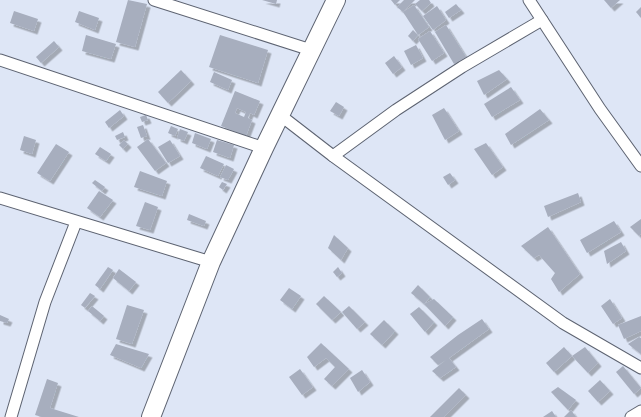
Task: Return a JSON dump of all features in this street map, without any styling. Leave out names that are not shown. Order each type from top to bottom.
[{"type":"main road","points":[[151,417],[211,262],[264,148],[336,0]]},
{"type":"street","points":[[154,0],[311,50]]},
{"type":"street","points":[[529,0],[600,109],[641,166]]},
{"type":"street","points":[[333,156],[403,106],[462,67],[542,20]]},
{"type":"street","points":[[0,60],[264,148]]},
{"type":"street","points":[[280,115],[333,156],[563,323],[641,368]]},
{"type":"street","points":[[0,198],[211,262]]},
{"type":"street","points":[[11,417],[46,302],[76,222]]},
{"type":"street","points":[[631,417],[641,411]]},
{"type":"building","points":[[128,0],[147,4],[135,47],[116,42]]},
{"type":"building","points":[[262,0],[277,0],[276,4]]},
{"type":"building","points":[[391,0],[400,0],[395,5]]},
{"type":"building","points":[[404,0],[415,0],[403,12],[397,7]]},
{"type":"building","points":[[420,0],[429,0],[431,3],[422,11],[415,4]]},
{"type":"building","points":[[604,0],[620,0],[611,8]]},
{"type":"building","points":[[456,4],[461,10],[449,18],[445,12]]},
{"type":"building","points":[[414,5],[429,27],[418,35],[403,12]]},
{"type":"building","points":[[437,6],[446,20],[433,30],[423,16]]},
{"type":"building","points":[[641,7],[641,18],[636,12]]},
{"type":"building","points":[[14,11],[38,19],[34,31],[10,23]]},
{"type":"building","points":[[79,11],[99,18],[95,30],[75,22]]},
{"type":"building","points":[[446,25],[466,57],[454,64],[435,32]]},
{"type":"building","points":[[413,30],[418,35],[413,41],[408,36]]},
{"type":"building","points":[[430,31],[444,53],[432,61],[418,39]]},
{"type":"building","points":[[86,35],[116,44],[111,59],[82,51]]},
{"type":"building","points":[[220,35],[268,50],[258,83],[209,67]]},
{"type":"building","points":[[54,41],[59,47],[41,63],[36,57]]},
{"type":"building","points":[[416,45],[423,58],[411,65],[404,51]]},
{"type":"building","points":[[394,56],[402,67],[393,74],[385,63]]},
{"type":"building","points":[[181,70],[191,81],[168,103],[158,92]]},
{"type":"building","points":[[499,70],[507,79],[484,95],[477,81]]},
{"type":"building","points":[[214,72],[232,80],[228,90],[210,82]]},
{"type":"building","points":[[511,87],[520,100],[492,117],[484,104]]},
{"type":"building","points":[[235,91],[260,101],[254,115],[250,113],[248,118],[252,120],[246,136],[221,126]],"holes":[[[237,108],[246,112],[244,117],[235,113]]]},
{"type":"building","points":[[336,102],[344,107],[339,116],[330,111]]},
{"type":"building","points":[[444,108],[459,131],[445,140],[432,115]]},
{"type":"building","points":[[540,109],[549,120],[511,145],[505,134]]},
{"type":"building","points":[[120,110],[124,116],[109,128],[105,122]]},
{"type":"building","points":[[146,115],[148,120],[142,122],[140,117]]},
{"type":"building","points":[[143,125],[147,136],[141,138],[137,127]]},
{"type":"building","points":[[171,126],[178,129],[175,136],[168,133]]},
{"type":"building","points":[[180,129],[188,132],[184,141],[177,138]]},
{"type":"building","points":[[123,132],[125,137],[117,140],[115,136]]},
{"type":"building","points":[[195,133],[211,139],[207,149],[192,143]]},
{"type":"building","points":[[24,136],[36,140],[32,154],[20,150]]},
{"type":"building","points":[[148,139],[166,163],[155,171],[137,147]]},
{"type":"building","points":[[124,140],[128,144],[123,149],[119,145]]},
{"type":"building","points":[[170,140],[180,156],[168,163],[158,147]]},
{"type":"building","points":[[217,140],[234,145],[230,158],[213,152]]},
{"type":"building","points":[[486,143],[503,167],[492,175],[474,149]]},
{"type":"building","points":[[56,144],[69,152],[50,181],[37,173]]},
{"type":"building","points":[[100,147],[111,154],[106,161],[95,154]]},
{"type":"building","points":[[206,156],[224,164],[218,176],[200,168]]},
{"type":"building","points":[[226,165],[234,169],[228,180],[220,177]]},
{"type":"building","points":[[140,171],[167,181],[162,196],[134,187]]},
{"type":"building","points":[[450,173],[455,180],[448,185],[443,177]]},
{"type":"building","points":[[95,180],[105,187],[102,191],[92,183]]},
{"type":"building","points":[[222,182],[227,184],[223,190],[219,187]]},
{"type":"building","points":[[99,191],[113,200],[100,217],[87,208]]},
{"type":"building","points":[[578,193],[581,202],[548,217],[544,206]]},
{"type":"building","points":[[145,202],[158,207],[150,230],[136,226]]},
{"type":"building","points":[[189,214],[206,221],[204,226],[187,220]]},
{"type":"building","points":[[641,219],[641,234],[639,236],[630,227]]},
{"type":"building","points":[[614,221],[621,232],[587,253],[580,240]]},
{"type":"building","points":[[548,227],[580,274],[559,292],[551,279],[555,273],[539,255],[534,258],[521,246]]},
{"type":"building","points":[[334,235],[348,248],[341,260],[328,248]]},
{"type":"building","points":[[621,242],[626,251],[607,264],[604,251]]},
{"type":"building","points":[[108,267],[113,270],[100,289],[95,285]]},
{"type":"building","points":[[338,267],[342,273],[337,277],[333,272]]},
{"type":"building","points":[[119,269],[136,282],[129,291],[113,278]]},
{"type":"building","points":[[418,285],[430,297],[424,304],[411,293]]},
{"type":"building","points":[[289,288],[301,296],[292,309],[280,300]]},
{"type":"building","points":[[90,293],[95,296],[85,308],[81,305]]},
{"type":"building","points":[[324,296],[341,312],[332,320],[316,304]]},
{"type":"building","points":[[434,299],[453,317],[445,326],[424,304]]},
{"type":"building","points":[[610,299],[622,318],[613,324],[601,306]]},
{"type":"building","points":[[127,305],[144,310],[132,344],[116,339]]},
{"type":"building","points":[[92,306],[104,316],[100,321],[88,311]]},
{"type":"building","points":[[349,306],[365,322],[357,329],[342,312]]},
{"type":"building","points":[[419,307],[434,322],[425,332],[410,314]]},
{"type":"building","points":[[0,315],[9,319],[7,323],[0,321]]},
{"type":"building","points":[[641,316],[641,331],[624,339],[618,325]]},
{"type":"building","points":[[482,319],[489,329],[449,358],[456,367],[440,378],[432,371],[446,360],[438,365],[430,357],[458,335]]},
{"type":"building","points":[[384,320],[395,331],[382,345],[370,334]]},
{"type":"building","points":[[639,337],[641,338],[641,354],[628,344]]},
{"type":"building","points":[[321,343],[349,369],[332,386],[324,379],[335,367],[326,358],[314,367],[307,357]]},
{"type":"building","points":[[116,344],[149,354],[141,368],[110,355]]},
{"type":"building","points":[[564,347],[572,356],[554,372],[546,363]]},
{"type":"building","points":[[585,347],[598,363],[588,373],[572,356]]},
{"type":"building","points":[[623,366],[641,388],[634,394],[616,372]]},
{"type":"building","points":[[300,369],[313,387],[302,395],[289,377]]},
{"type":"building","points":[[362,370],[370,382],[358,392],[350,378]]},
{"type":"building","points":[[47,379],[58,383],[50,408],[79,417],[42,417],[35,415]]},
{"type":"building","points":[[600,380],[610,391],[598,402],[588,391]]},
{"type":"building","points":[[558,387],[576,400],[568,410],[551,392]]},
{"type":"building","points":[[459,388],[466,395],[444,417],[430,417]]},
{"type":"building","points":[[571,410],[576,417],[564,417]]},
{"type":"building","points":[[552,411],[556,417],[543,417]]}]
